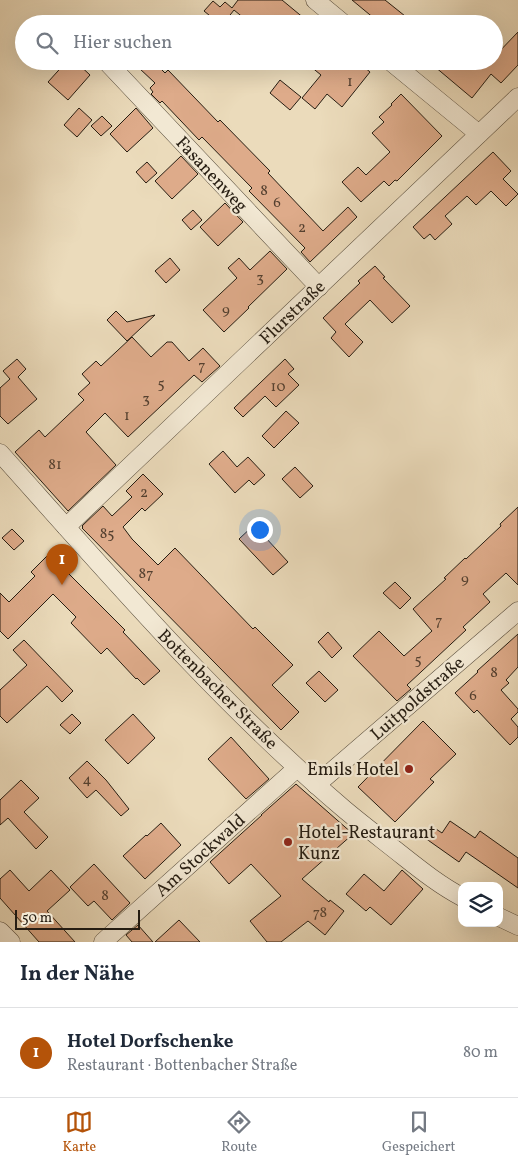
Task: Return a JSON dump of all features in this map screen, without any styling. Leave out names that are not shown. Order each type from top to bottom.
[{"type":"street","points":[[315,0],[333,15]]},
{"type":"street","name":"Fasanenweg","points":[[114,70],[319,287]]},
{"type":"street","points":[[401,70],[479,134]]},
{"type":"street","name":"Flurstraße","points":[[66,528],[518,97]]},
{"type":"street","name":"Bottenbacher Straße","points":[[0,453],[66,528],[221,695],[297,768],[365,826],[428,876],[458,895]]},
{"type":"street","name":"Luitpoldstraße","points":[[316,784],[518,611]]},
{"type":"street","name":"Am Stockwald","points":[[103,942],[297,768]]},
{"type":"street","points":[[503,919],[518,926]]},
{"type":"street","points":[[0,931],[11,942]]},
{"type":"building","points":[[238,0],[282,0],[300,15],[240,15],[234,10],[230,15],[209,15],[204,11],[213,1],[220,7],[225,2],[232,8]]},
{"type":"building","points":[[352,0],[385,0],[404,15],[370,15]]},
{"type":"building","points":[[518,32],[518,65],[501,83],[491,74],[472,98],[439,70],[503,70],[503,48]]},
{"type":"building","points":[[59,70],[85,70],[90,75],[68,100],[48,82]]},
{"type":"building","points":[[141,70],[162,70],[165,73],[168,70],[218,122],[220,120],[270,171],[268,173],[323,231],[348,207],[357,217],[310,262],[301,252],[305,248],[249,191],[252,188],[202,137],[199,140],[162,101],[160,103],[151,94],[153,92],[150,88],[155,83]]},
{"type":"building","points":[[315,70],[368,70],[370,72],[342,107],[327,94],[315,109],[302,98],[321,75]]},
{"type":"building","points":[[280,80],[301,97],[290,110],[270,93]]},
{"type":"building","points":[[401,94],[442,136],[397,181],[395,180],[389,186],[384,181],[361,202],[342,182],[358,167],[366,175],[390,152],[372,133],[384,122],[379,117]]},
{"type":"building","points":[[79,108],[92,120],[77,137],[64,125]]},
{"type":"building","points":[[136,108],[153,128],[127,152],[110,134]]},
{"type":"building","points":[[102,116],[112,126],[101,136],[91,126]]},
{"type":"building","points":[[493,152],[511,171],[503,179],[518,194],[506,206],[491,191],[476,205],[467,196],[445,216],[452,224],[435,240],[430,234],[424,239],[413,227]]},
{"type":"building","points":[[181,156],[198,174],[172,199],[155,181]]},
{"type":"building","points":[[147,162],[157,173],[146,183],[136,172]]},
{"type":"building","points":[[225,203],[243,222],[218,246],[200,227]]},
{"type":"building","points":[[193,210],[202,220],[191,230],[182,220]]},
{"type":"building","points":[[270,251],[287,269],[224,332],[203,310],[237,278],[228,268],[239,258],[250,270]]},
{"type":"building","points":[[170,258],[180,270],[166,283],[155,271]]},
{"type":"building","points":[[375,266],[385,277],[383,278],[410,306],[392,323],[370,300],[345,324],[363,342],[349,357],[331,338],[336,332],[323,318]]},
{"type":"building","points":[[116,311],[127,322],[155,315],[127,341],[107,320]]},
{"type":"building","points":[[132,337],[151,357],[167,342],[172,342],[189,361],[203,348],[220,366],[202,382],[194,375],[128,437],[105,413],[86,432],[116,465],[68,511],[15,452],[39,430],[45,437],[84,400],[78,394],[90,383],[82,374],[96,361],[101,366]]},
{"type":"building","points":[[17,359],[26,369],[18,377],[37,399],[8,424],[0,416],[0,388],[10,379],[3,371]]},
{"type":"building","points":[[285,359],[294,369],[288,374],[299,385],[276,407],[265,396],[243,417],[234,408]]},
{"type":"building","points":[[286,411],[299,423],[274,448],[262,436]]},
{"type":"building","points":[[223,451],[237,467],[248,457],[265,475],[254,485],[249,480],[235,493],[209,464]]},
{"type":"building","points":[[295,467],[313,486],[300,498],[282,479]]},
{"type":"building","points":[[143,474],[163,494],[145,511],[142,508],[123,527],[132,539],[158,565],[175,548],[253,629],[255,627],[293,665],[272,685],[299,712],[281,730],[82,528],[103,506],[112,516],[132,497],[126,491]]},
{"type":"building","points":[[518,507],[518,585],[506,573],[483,594],[490,602],[463,627],[466,630],[407,685],[411,689],[397,701],[353,656],[379,631],[404,656],[432,631],[413,609],[501,526],[500,524]]},
{"type":"building","points":[[254,525],[288,562],[273,575],[239,539]]},
{"type":"building","points":[[12,529],[24,541],[14,550],[2,538]]},
{"type":"building","points":[[49,554],[125,630],[123,632],[160,671],[144,685],[107,648],[101,654],[71,623],[76,617],[53,594],[8,639],[0,631],[0,593],[9,602],[35,576],[31,572]]},
{"type":"building","points":[[395,582],[411,598],[400,609],[383,593]]},
{"type":"building","points":[[328,632],[342,648],[332,658],[318,642]]},
{"type":"building","points":[[518,634],[518,667],[506,680],[509,683],[501,690],[518,709],[518,712],[511,719],[518,727],[518,737],[510,745],[477,710],[474,713],[455,693]]},
{"type":"building","points":[[24,640],[73,691],[62,702],[47,686],[7,723],[0,716],[0,690],[27,665],[13,650]]},
{"type":"building","points":[[319,671],[338,690],[325,702],[306,683]]},
{"type":"building","points":[[72,714],[81,723],[70,734],[60,725]]},
{"type":"building","points":[[133,714],[155,738],[128,764],[105,740]]},
{"type":"building","name":"Emils Hotel","points":[[423,721],[456,754],[430,779],[434,782],[395,822],[358,787]]},
{"type":"building","points":[[231,737],[269,779],[246,799],[208,759]]},
{"type":"building","points":[[87,761],[106,780],[129,809],[121,816],[96,790],[87,798],[69,778]]},
{"type":"building","points":[[21,780],[39,798],[24,812],[48,837],[36,849],[8,818],[0,825],[0,800]]},
{"type":"building","name":"Hotel-Restaurant Kunz","points":[[296,784],[353,834],[302,879],[329,902],[330,900],[344,911],[325,935],[308,921],[281,942],[267,942],[250,921],[281,896],[251,864],[229,884],[210,862]]},
{"type":"building","points":[[450,821],[475,838],[480,831],[518,858],[518,888],[466,852],[459,862],[425,838],[436,829],[442,833]]},
{"type":"building","points":[[161,823],[181,845],[145,879],[123,856]]},
{"type":"building","points":[[94,864],[130,903],[112,920],[94,901],[88,906],[70,887]]},
{"type":"building","points":[[10,870],[29,891],[51,870],[70,890],[47,911],[75,942],[39,942],[0,898],[0,879]]},
{"type":"building","points":[[402,870],[423,889],[391,925],[370,907],[366,911],[346,894],[364,874],[384,891]]},
{"type":"building","points":[[179,920],[200,942],[155,942]]},
{"type":"building","points":[[138,925],[153,942],[132,942],[126,935]]},
{"type":"place","name":"Hotel Dorfschenke","points":[[62,585]]},
{"type":"place","name":"Emils Hotel","points":[[409,769]]},
{"type":"place","name":"Hotel-Restaurant Kunz","points":[[288,842]]}]
